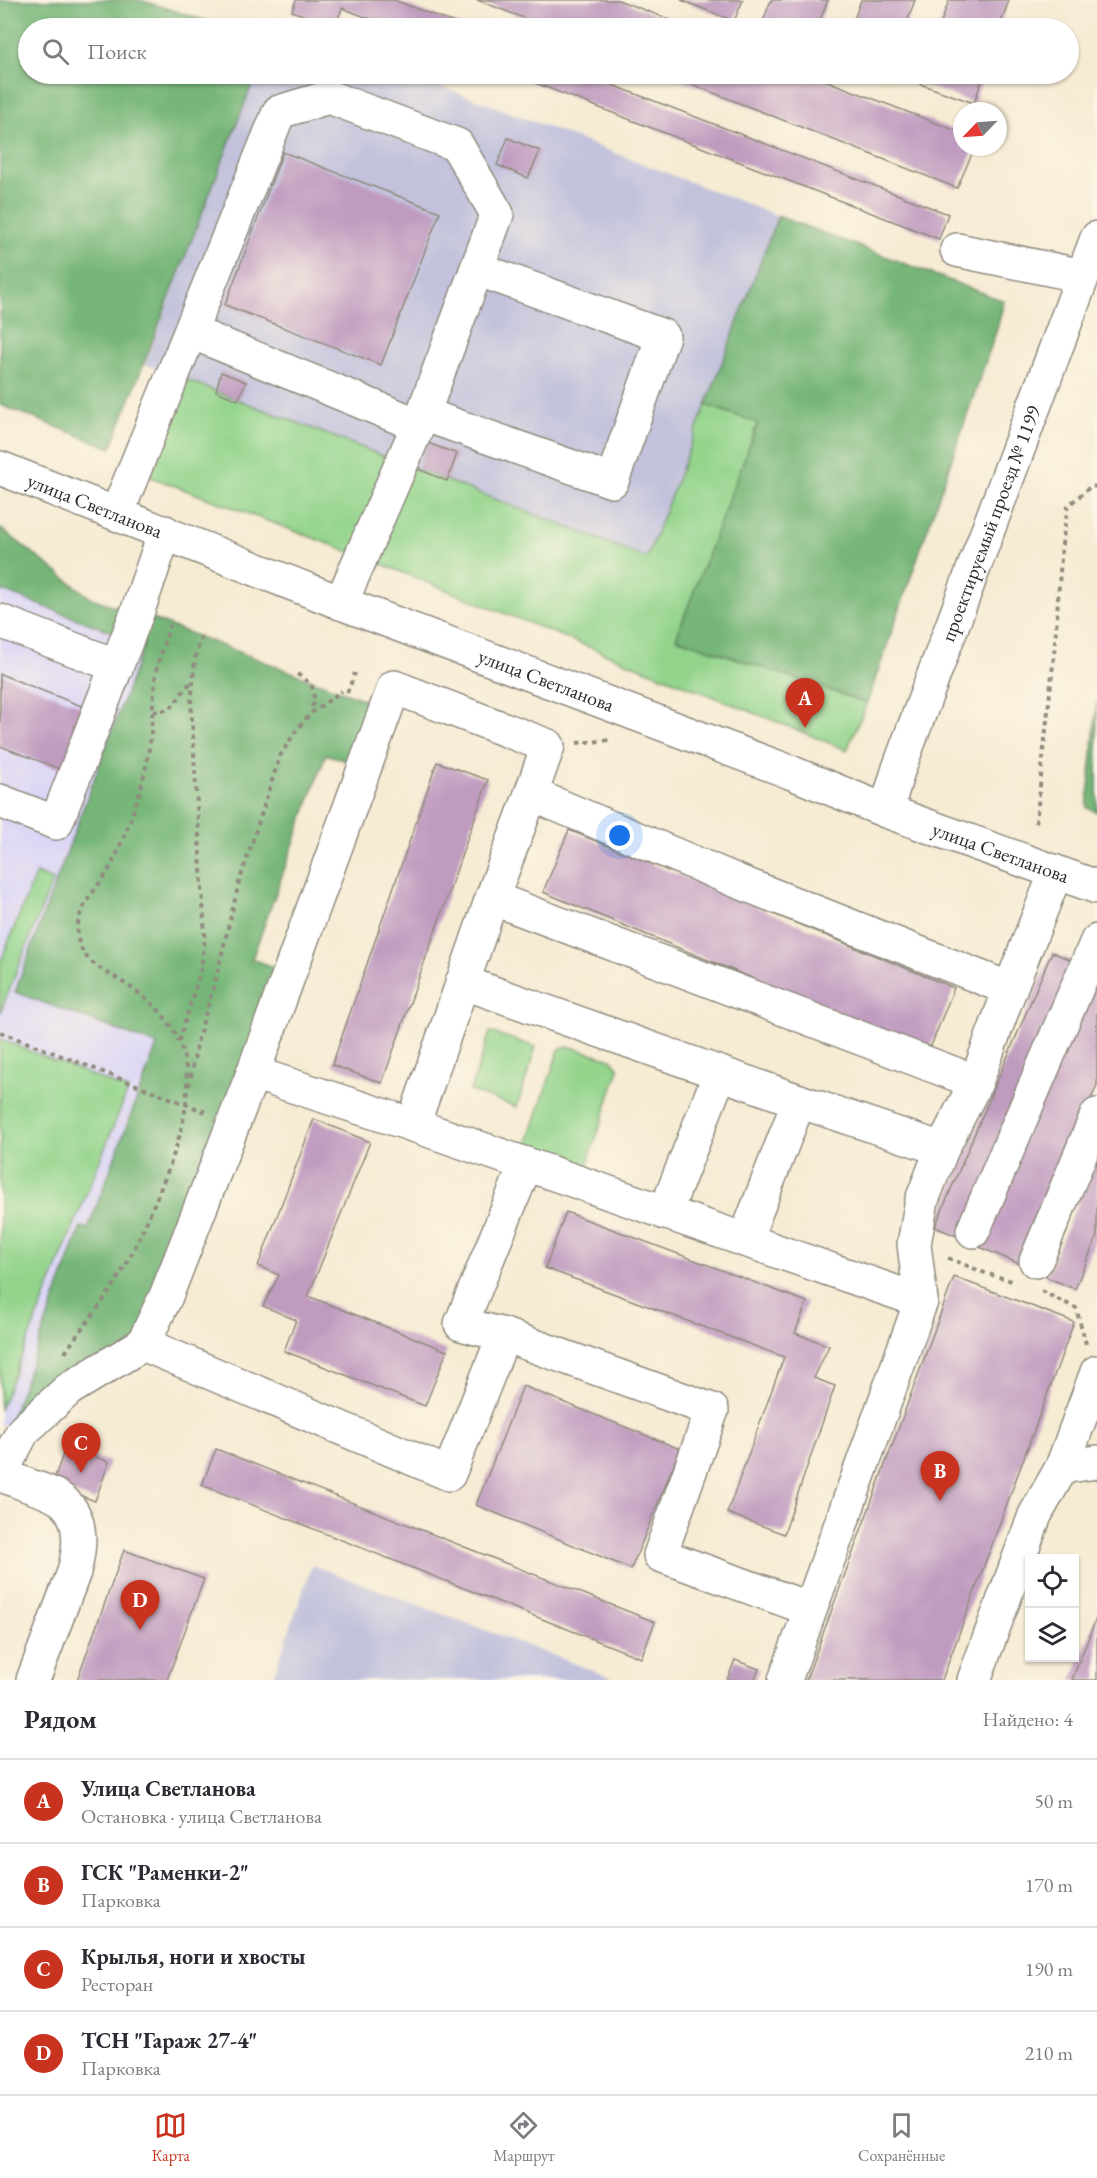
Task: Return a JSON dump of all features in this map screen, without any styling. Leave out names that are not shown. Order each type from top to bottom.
[{"type":"street","points":[[117,513],[279,112],[329,97],[457,145],[497,214],[420,419],[341,603]]},
{"type":"street","name":"проектируемый проезд № 1199","points":[[886,811],[899,768],[1097,238]]},
{"type":"street","points":[[957,250],[1083,276]]},
{"type":"street","points":[[191,332],[420,419],[612,481],[663,336],[477,269]]},
{"type":"street","name":"улица Светланова","points":[[0,468],[341,603],[790,772],[886,811],[1097,887]]},
{"type":"street","points":[[0,801],[56,823],[117,666],[165,532]]},
{"type":"street","points":[[0,621],[117,666]]},
{"type":"street","points":[[33,1680],[74,1572],[80,1538],[72,1512],[63,1501],[44,1491],[0,1475],[23,1431],[52,1404],[69,1389],[143,1344],[166,1296],[253,1073],[394,687],[548,746],[412,1125]]},
{"type":"street","points":[[531,794],[737,881],[1010,989]]},
{"type":"street","points":[[785,1680],[921,1301],[914,1245],[922,1200],[942,1149],[976,1082],[1056,872]]},
{"type":"street","points":[[492,898],[976,1082]]},
{"type":"street","points":[[973,1231],[1094,959]]},
{"type":"street","points":[[462,982],[942,1149]]},
{"type":"street","points":[[253,1073],[412,1125],[921,1301]]},
{"type":"street","points":[[665,1213],[720,1073]]},
{"type":"street","points":[[745,1240],[799,1101]]},
{"type":"street","points":[[1028,1277],[1097,1115]]},
{"type":"street","points":[[526,1164],[462,1324],[504,1335],[712,1410],[660,1555],[810,1609]]},
{"type":"street","points":[[143,1344],[449,1474],[504,1335]]},
{"type":"street","points":[[974,1680],[1035,1515],[1062,1467],[1092,1360]]},
{"type":"street","points":[[1062,1467],[1097,1462]]},
{"type":"path","points":[[1036,823],[1054,655],[1062,544],[1068,506],[1091,486],[1097,487]]},
{"type":"path","points":[[62,1357],[105,1299],[135,1247],[172,1161],[187,1105],[185,1062],[179,1042],[171,1027],[147,1000],[90,962],[82,951],[78,938],[78,924],[83,909],[113,862],[141,788],[148,754],[156,673],[170,625]]},
{"type":"path","points":[[179,1042],[198,980],[205,937],[201,842],[192,732],[192,682],[201,637]]},
{"type":"path","points":[[187,1095],[198,1038],[216,978],[239,883],[280,756],[297,729],[311,713],[345,692],[355,673]]},
{"type":"path","points":[[297,674],[312,685],[314,691],[311,713]]},
{"type":"path","points":[[153,711],[165,711],[171,708],[192,682]]},
{"type":"path","points":[[548,746],[615,740]]},
{"type":"path","points":[[0,1032],[233,1123]]},
{"type":"path","points":[[914,1245],[985,1273],[1028,1277],[1076,1308],[1092,1360]]},
{"type":"shaded area","points":[[252,84],[436,84],[778,216],[647,558],[145,364]]},
{"type":"shaded area","points":[[0,590],[145,644],[15,992],[157,1045],[88,1230],[81,1228],[8,1427],[0,1424]]},
{"type":"shaded area","points":[[312,1565],[618,1680],[272,1680]]},
{"type":"green space","points":[[0,0],[140,0],[198,18],[18,18],[18,84],[252,84],[111,448],[0,405]]},
{"type":"green space","points":[[778,216],[1004,301],[997,329],[867,703],[676,638],[758,423],[706,405]]},
{"type":"green space","points":[[174,375],[647,558],[706,405],[758,423],[676,638],[867,703],[847,750],[361,556],[135,471]]},
{"type":"green space","points":[[0,528],[91,598],[386,708],[364,767],[326,754],[252,959],[290,973],[143,1344],[8,1427],[81,1227],[88,1229],[157,1045],[15,992],[144,644],[0,590]]},
{"type":"green space","points":[[1097,701],[1097,812],[1087,808]]},
{"type":"green space","points":[[36,873],[53,880],[0,1013],[0,963]]},
{"type":"green space","points":[[490,1032],[536,1047],[517,1107],[470,1091]]},
{"type":"green space","points":[[0,1039],[128,1090],[0,1410]]},
{"type":"green space","points":[[567,1046],[611,1059],[619,1069],[585,1171],[525,1150],[559,1049]]},
{"type":"building","points":[[296,0],[394,0],[441,18],[368,18],[342,8],[338,18],[311,18],[292,11]]},
{"type":"building","points":[[477,0],[618,0],[666,18],[524,18]]},
{"type":"building","points":[[681,0],[743,0],[735,18],[726,18]]},
{"type":"building","points":[[771,0],[828,0],[821,18],[764,18]]},
{"type":"building","points":[[861,0],[915,0],[909,18],[855,18]]},
{"type":"building","points":[[949,0],[1009,0],[1003,18],[943,18]]},
{"type":"building","points":[[538,84],[610,84],[948,214],[939,239]]},
{"type":"building","points":[[691,84],[835,84],[953,130],[953,156],[971,156],[957,188]]},
{"type":"building","points":[[920,84],[981,84],[974,102],[971,102]]},
{"type":"building","points":[[508,138],[540,151],[528,178],[497,165]]},
{"type":"building","points":[[283,152],[440,212],[381,365],[225,305]]},
{"type":"building","points":[[221,372],[246,382],[238,400],[216,391]]},
{"type":"building","points":[[428,443],[457,454],[447,481],[418,469]]},
{"type":"building","points":[[0,674],[89,709],[65,771],[0,746]]},
{"type":"building","points":[[437,762],[488,780],[382,1083],[332,1065]]},
{"type":"building","points":[[569,830],[954,988],[929,1051],[543,892]]},
{"type":"building","points":[[1052,952],[1080,964],[964,1239],[935,1227]]},
{"type":"building","points":[[1097,978],[1097,1085],[1022,1265],[975,1245]]},
{"type":"building","points":[[314,1119],[370,1142],[308,1296],[447,1351],[425,1406],[284,1351],[296,1320],[263,1306],[279,1275],[258,1266]]},
{"type":"building","points":[[1097,1156],[1097,1236],[1075,1289],[1046,1277]]},
{"type":"building","points":[[566,1212],[807,1302],[795,1333],[829,1346],[814,1378],[835,1386],[784,1534],[727,1513],[784,1357],[545,1268]]},
{"type":"building","points":[[954,1277],[1074,1322],[942,1680],[806,1680]]},
{"type":"building","points":[[523,1386],[680,1449],[631,1569],[476,1505]]},
{"type":"building","points":[[66,1446],[109,1462],[95,1501],[52,1485]]},
{"type":"building","points":[[216,1449],[655,1622],[641,1658],[202,1485]]},
{"type":"building","points":[[124,1550],[204,1579],[167,1680],[77,1680]]},
{"type":"building","points":[[1097,1616],[1097,1680],[1072,1680]]},
{"type":"building","points":[[735,1660],[759,1669],[754,1680],[727,1680]]},
{"type":"place","name":"Улица Светланова","points":[[805,728]]},
{"type":"place","name":"Крылья, ноги и хвосты","points":[[81,1473]]},
{"type":"place","name":"ГСК \"Раменки-2\"","points":[[940,1501]]},
{"type":"place","name":"ТСН \"Гараж 27-4\"","points":[[140,1630]]}]
